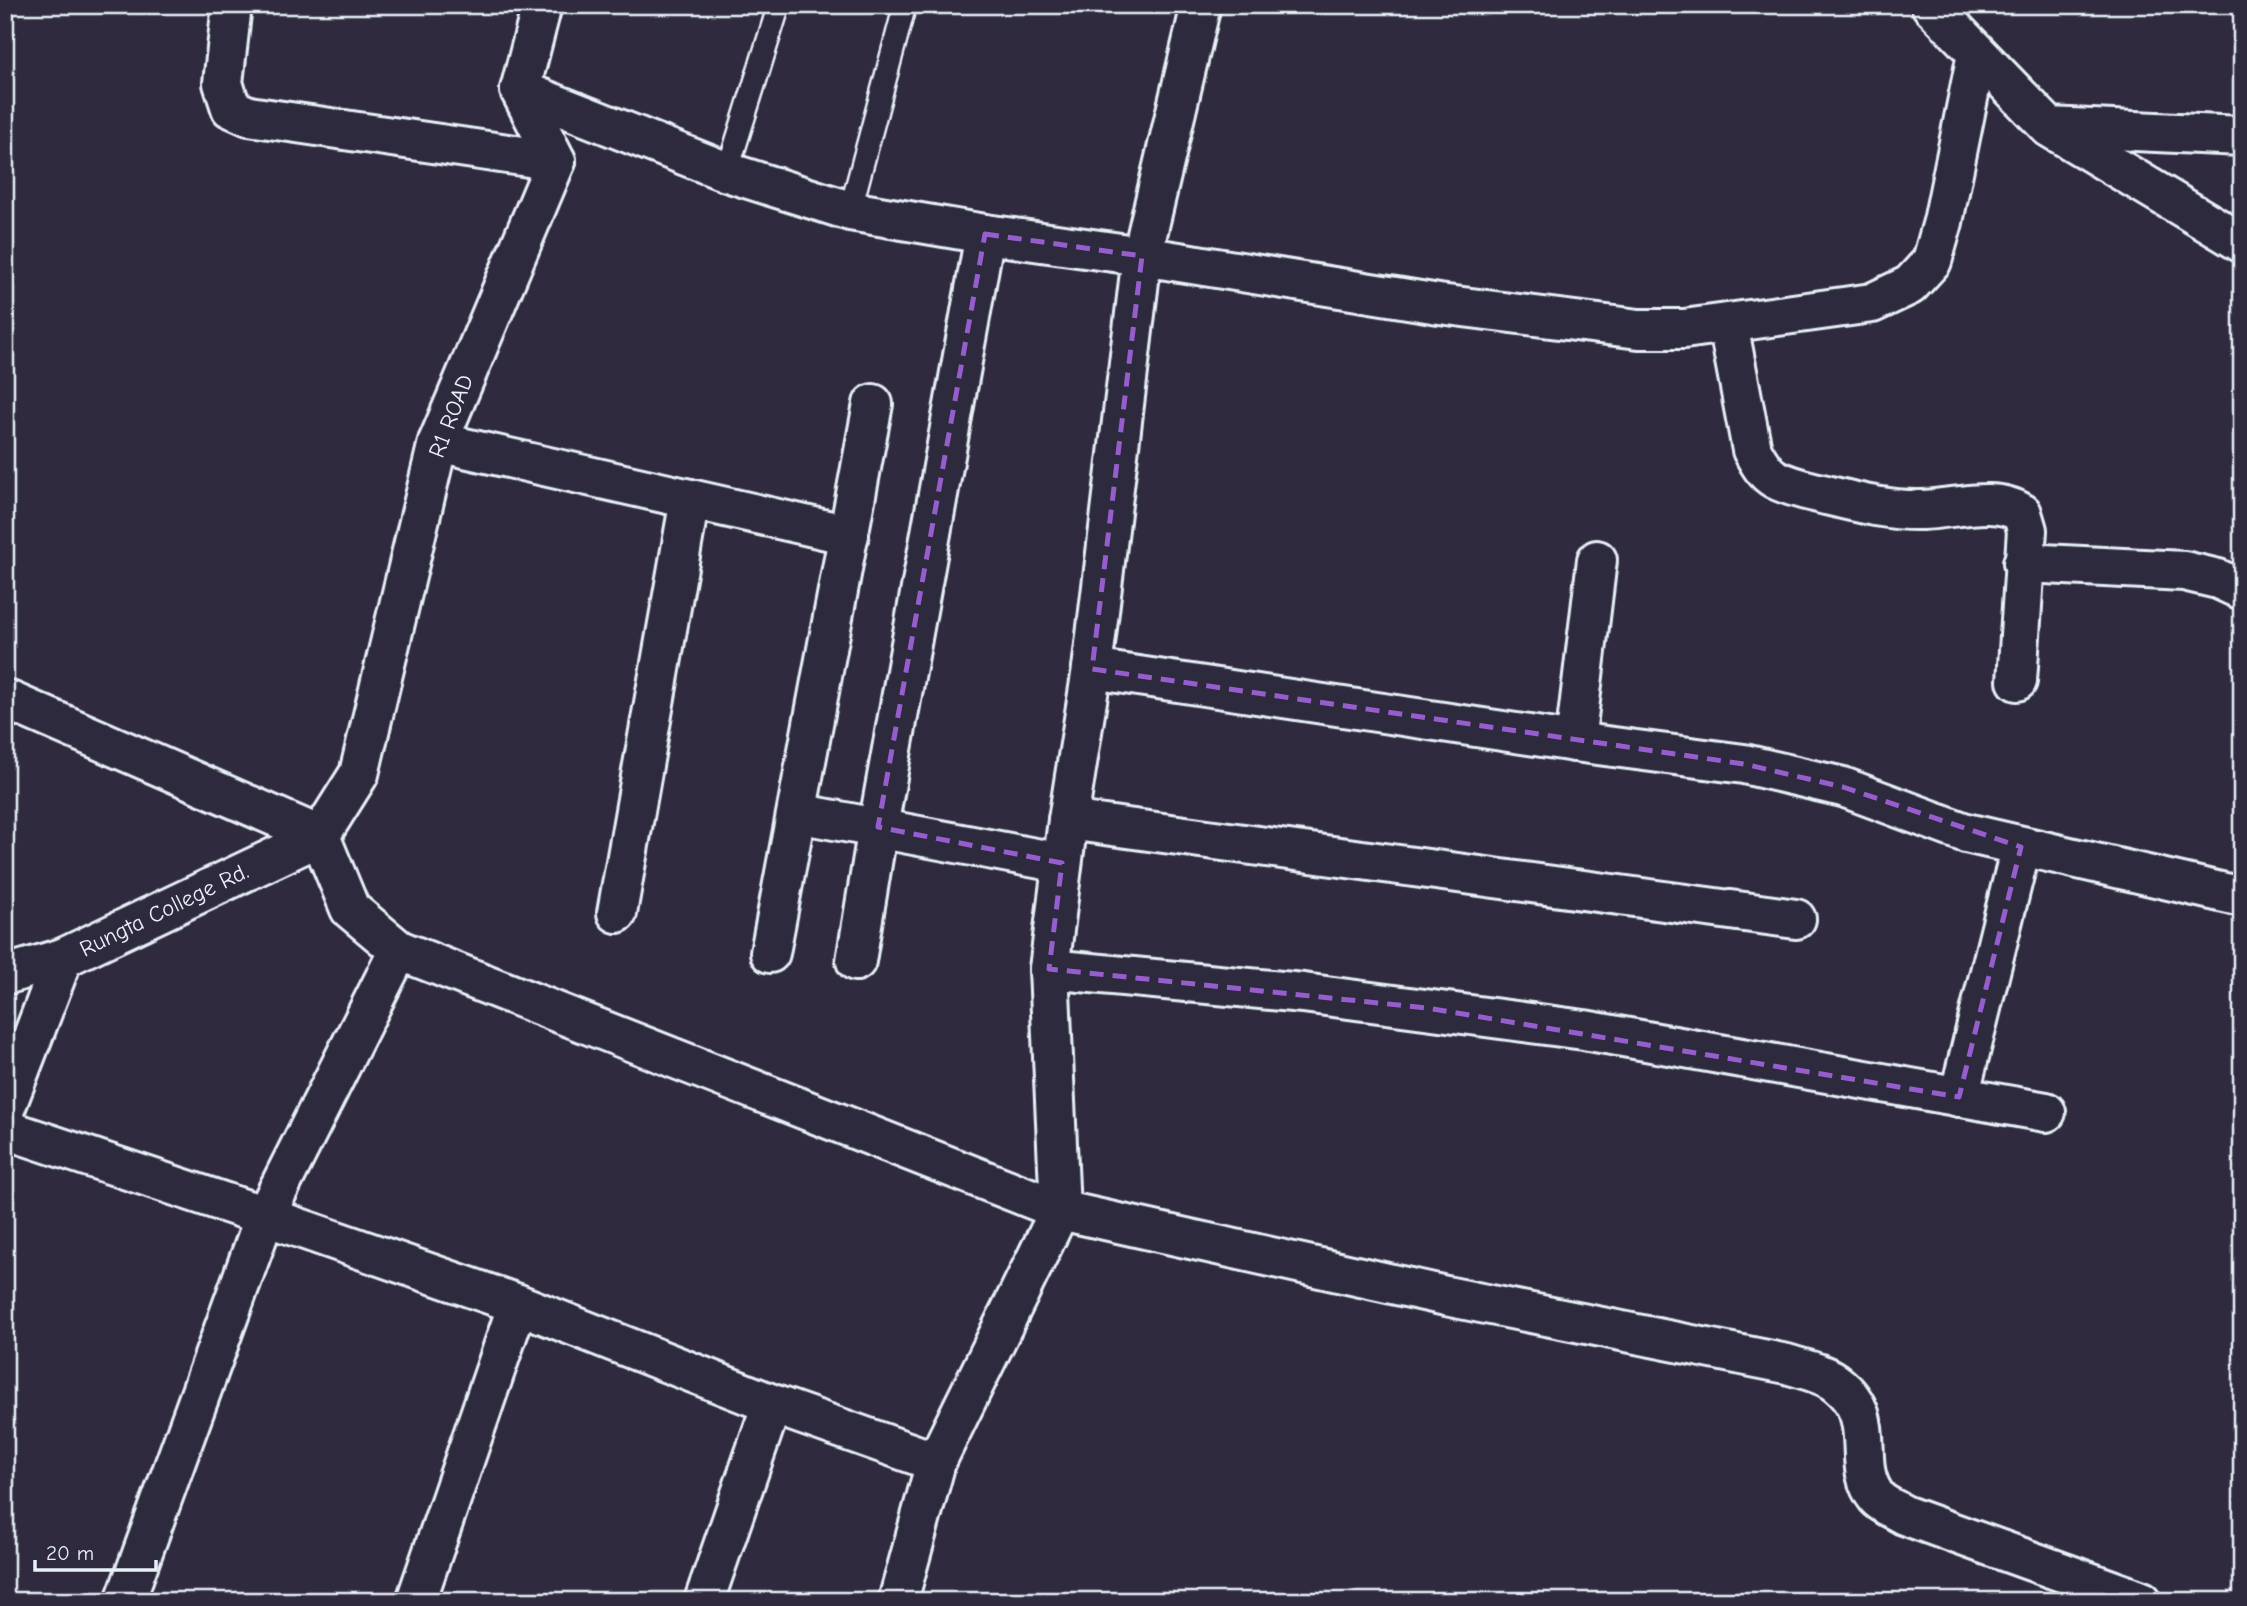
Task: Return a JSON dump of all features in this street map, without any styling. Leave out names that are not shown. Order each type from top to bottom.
[{"type":"street","points":[[232,5],[223,83],[231,108],[249,116],[556,161]]},
{"type":"street","points":[[541,5],[520,90],[556,161]]},
{"type":"street","points":[[898,1601],[936,1462],[1060,1210],[1049,969],[1068,820],[1092,669],[1142,256],[1201,5]]},
{"type":"street","points":[[1931,5],[2049,127],[2242,243]]},
{"type":"street","points":[[520,90],[727,173],[850,211],[1439,304],[1639,329],[1684,329],[1872,303],[1910,285],[1932,261],[1943,222],[1977,54]]},
{"type":"street","points":[[2049,127],[2242,136]]},
{"type":"street","name":"R1 ROAD","points":[[320,836],[359,774],[438,442],[556,161]]},
{"type":"street","points":[[856,961],[985,234]]},
{"type":"street","points":[[1728,324],[1752,450],[1759,464],[1773,478],[1796,487],[1866,505],[1902,510],[2010,505],[2022,513],[2026,530],[2018,681]]},
{"type":"street","points":[[771,953],[873,404]]},
{"type":"street","points":[[438,442],[849,536]]},
{"type":"street","points":[[617,913],[690,499]]},
{"type":"street","points":[[1575,742],[1597,560]]},
{"type":"street","points":[[2024,563],[2184,571],[2218,579],[2242,590]]},
{"type":"street","points":[[1092,669],[1575,742],[1744,764],[1804,776],[1854,791],[1966,833],[2242,897]]},
{"type":"street","points":[[5,699],[320,836],[350,909],[399,950],[1060,1210],[1446,1296],[1787,1364],[1835,1381],[1851,1397],[1863,1420],[1865,1471],[1877,1499],[1904,1516],[2142,1601]]},
{"type":"street","points":[[797,814],[1062,863]]},
{"type":"street","points":[[1068,820],[1796,919]]},
{"type":"street","name":"Rungta College Rd.","points":[[5,975],[63,958],[320,836]]},
{"type":"street","points":[[1959,1097],[2021,847]]},
{"type":"street","points":[[125,1601],[265,1216],[399,950]]},
{"type":"street","points":[[5,1109],[63,958]]},
{"type":"street","points":[[1049,969],[1303,993],[1480,1015],[1584,1030],[2046,1112]]},
{"type":"street","points":[[5,1129],[518,1304],[772,1404],[936,1462]]},
{"type":"street","points":[[416,1601],[518,1304]]},
{"type":"street","points":[[704,1601],[772,1404]]},
{"type":"lane","points":[[727,173],[779,5]]},
{"type":"lane","points":[[850,211],[905,5]]},
{"type":"highlighted area","points":[[985,234],[1142,256],[1092,669],[1744,764],[1843,787],[2021,847],[1959,1097],[1427,1008],[1049,969],[1062,863],[878,827]]}]
